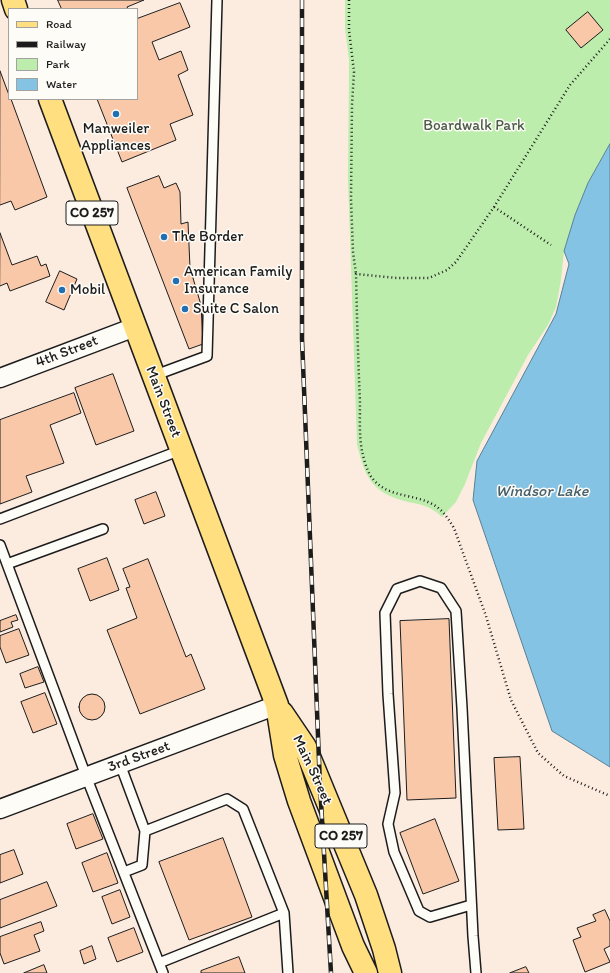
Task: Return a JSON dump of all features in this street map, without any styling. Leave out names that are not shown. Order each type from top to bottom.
[{"type":"main road","name":"Main Street","points":[[50,100],[277,705],[286,755],[299,801],[350,939],[366,973]]},
{"type":"main road","name":"Main Street","points":[[277,705],[305,747],[366,895],[384,949],[390,973]]},
{"type":"street","name":"4th Street","points":[[0,378],[135,327]]},
{"type":"street","name":"3rd Street","points":[[0,809],[277,705]]},
{"type":"lane","points":[[153,376],[207,356],[217,0]]},
{"type":"lane","points":[[0,519],[181,450]]},
{"type":"lane","points":[[7,564],[103,529]]},
{"type":"lane","points":[[0,545],[86,776],[163,973]]},
{"type":"lane","points":[[471,904],[430,917],[419,911],[394,852],[388,824],[396,793],[388,694],[385,613],[397,589],[420,581],[441,588],[456,611],[476,973]]},
{"type":"lane","points":[[120,764],[145,832],[142,865],[124,872]]},
{"type":"lane","points":[[145,832],[227,800],[243,809],[284,913],[288,973]]},
{"type":"lane","points":[[159,963],[284,913]]},
{"type":"path","points":[[349,0],[349,30],[354,72],[352,104],[351,200],[356,274],[362,450],[366,465],[373,480],[382,487],[393,493],[436,506],[448,518],[454,528],[486,616],[511,700],[538,753],[564,776],[610,796]]},
{"type":"path","points":[[356,274],[397,278],[429,278],[447,270],[456,262],[494,207],[570,86],[610,39]]},
{"type":"path","points":[[494,207],[551,245]]},
{"type":"green space","name":"Boardwalk Park","points":[[345,0],[610,0],[610,144],[588,183],[575,215],[564,251],[556,307],[548,325],[528,355],[481,443],[465,484],[456,502],[442,517],[434,510],[426,506],[396,498],[378,489],[367,475],[357,444],[348,179],[349,60],[345,28]]},
{"type":"water","name":"Windsor Lake","points":[[610,144],[610,767],[552,731],[473,500],[477,461],[556,314],[569,264],[564,251],[575,215],[588,183]]},
{"type":"building","points":[[58,0],[144,0],[128,8],[62,8]]},
{"type":"building","points":[[180,3],[190,27],[152,42],[159,60],[181,51],[188,70],[178,75],[193,115],[170,124],[176,140],[122,162],[97,100],[138,100],[138,19]]},
{"type":"building","points":[[588,12],[603,30],[581,48],[566,30]]},
{"type":"building","points":[[0,71],[8,92],[8,100],[11,100],[47,197],[15,210],[11,201],[0,205]]},
{"type":"building","points":[[159,176],[164,188],[176,183],[180,192],[181,224],[188,222],[190,268],[201,305],[203,344],[189,349],[127,188]]},
{"type":"building","points":[[0,233],[12,265],[37,256],[41,266],[46,264],[50,276],[10,291],[7,283],[0,286]]},
{"type":"building","points":[[60,271],[77,279],[64,310],[46,302]]},
{"type":"building","points":[[113,374],[134,431],[96,445],[75,388]]},
{"type":"building","points":[[74,393],[81,413],[50,425],[64,463],[26,476],[32,492],[0,504],[0,420]]},
{"type":"building","points":[[156,492],[165,516],[144,524],[135,500]]},
{"type":"building","points":[[107,558],[119,590],[90,601],[78,569]]},
{"type":"building","points":[[148,559],[186,657],[191,654],[205,689],[140,714],[107,630],[137,618],[126,588],[130,587],[123,569]]},
{"type":"building","points":[[16,615],[18,620],[11,622],[13,627],[0,632],[0,621]]},
{"type":"building","points":[[449,619],[456,798],[407,800],[400,621]]},
{"type":"building","points":[[19,629],[29,655],[6,663],[0,647],[0,636]]},
{"type":"building","points":[[38,667],[44,682],[25,688],[20,674]]},
{"type":"building","points":[[45,693],[57,724],[33,733],[21,702]]},
{"type":"building","points":[[92,694],[101,698],[105,707],[101,716],[92,720],[83,716],[79,707],[83,698]]},
{"type":"building","points":[[520,757],[524,829],[498,830],[494,758]]},
{"type":"building","points":[[93,814],[103,839],[76,849],[67,824]]},
{"type":"building","points":[[435,819],[459,881],[423,894],[400,833]]},
{"type":"building","points":[[223,838],[252,917],[189,940],[159,862]]},
{"type":"building","points":[[14,850],[23,874],[0,883],[0,855]]},
{"type":"building","points":[[107,853],[118,883],[93,892],[82,863]]},
{"type":"building","points":[[47,882],[57,906],[0,928],[0,900]]},
{"type":"building","points":[[120,890],[130,917],[112,924],[102,897]]},
{"type":"building","points":[[605,910],[610,921],[610,946],[604,949],[610,962],[585,972],[573,940],[581,937],[577,928],[596,921],[593,915]]},
{"type":"building","points":[[41,922],[44,931],[34,935],[40,951],[4,964],[0,953],[0,937]]},
{"type":"building","points":[[134,928],[143,952],[117,962],[108,938]]},
{"type":"building","points":[[92,946],[96,959],[84,964],[80,951]]},
{"type":"building","points":[[239,957],[245,973],[201,973],[201,971]]},
{"type":"building","points":[[44,965],[47,973],[24,973]]},
{"type":"building","points":[[526,967],[529,973],[510,973]]},
{"type":"railway","points":[[302,0],[302,339],[320,785],[331,973]]},
{"type":"place","name":"Manweiler Appliances","points":[[116,114]]},
{"type":"place","name":"The Border","points":[[164,237]]},
{"type":"place","name":"American Family Insurance","points":[[176,281]]},
{"type":"place","name":"Mobil","points":[[62,290]]},
{"type":"place","name":"Suite C Salon","points":[[185,309]]}]
